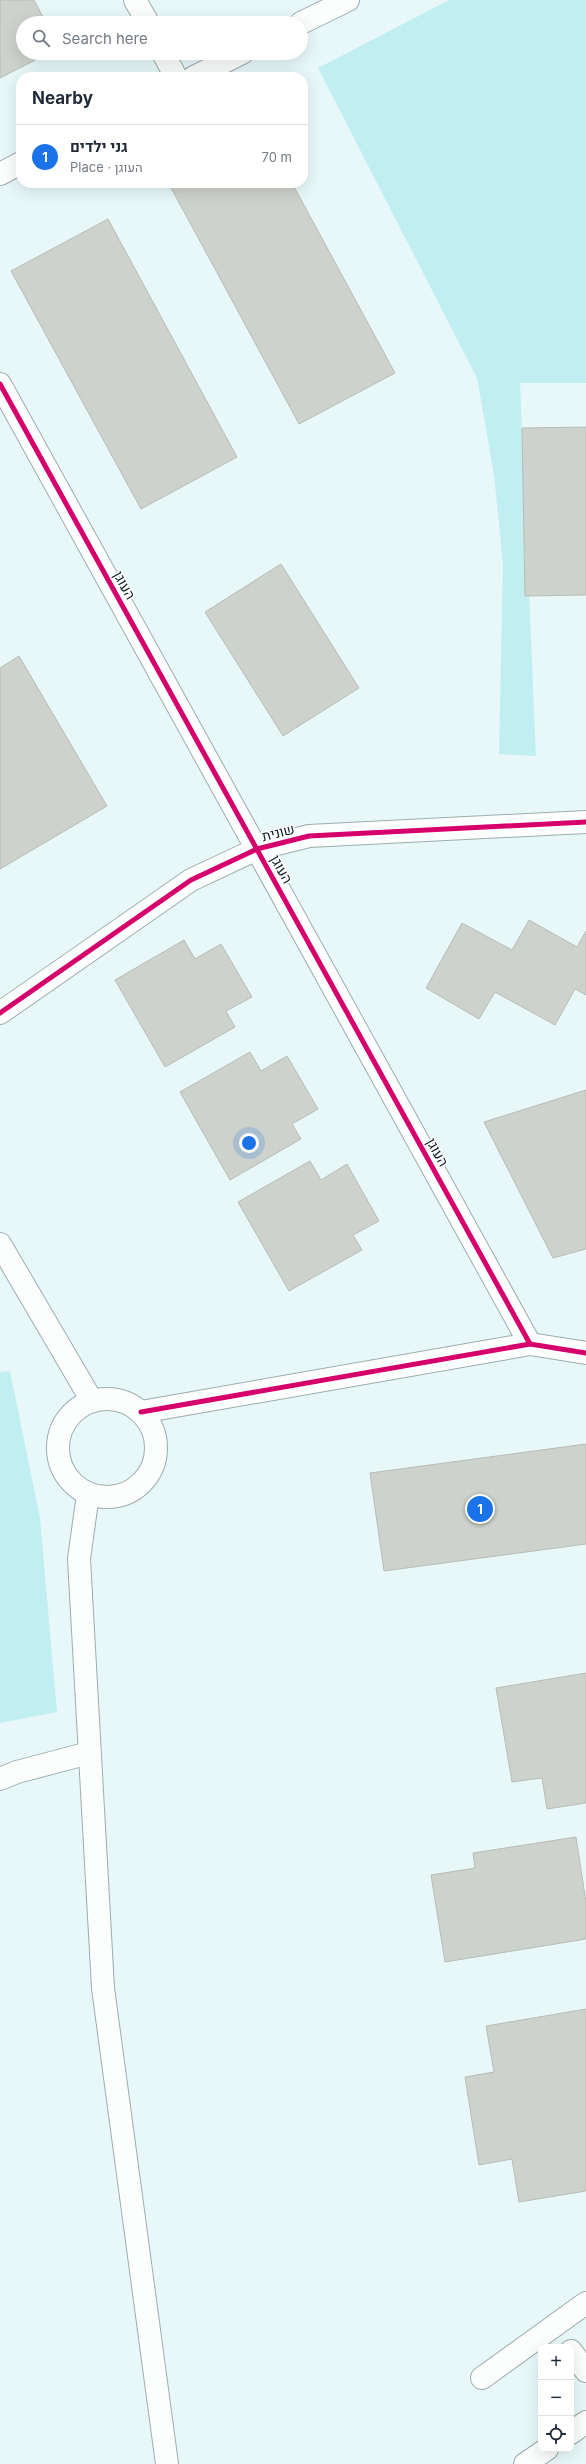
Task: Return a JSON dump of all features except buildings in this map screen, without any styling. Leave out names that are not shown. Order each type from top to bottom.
[{"type":"street","points":[[136,0],[144,16]]},
{"type":"street","points":[[308,20],[348,0]]},
{"type":"street","points":[[167,60],[173,72]]},
{"type":"street","points":[[204,72],[228,60]]},
{"type":"street","points":[[0,174],[16,166]]},
{"type":"street","name":"העוגן","points":[[0,384],[530,1344]]},
{"type":"street","name":"שונית","points":[[0,1013],[191,880],[257,850],[309,836],[586,822]]},
{"type":"street","points":[[0,1244],[92,1401]]},
{"type":"street","points":[[141,1412],[530,1344],[586,1353]]},
{"type":"street","points":[[109,1398],[126,1403],[141,1412],[151,1426],[156,1442],[156,1456],[150,1473],[139,1486],[124,1495],[107,1498],[88,1494],[73,1485],[63,1471],[58,1455],[58,1438],[64,1422],[76,1409],[92,1401],[109,1398]]},
{"type":"street","points":[[88,1494],[78,1559],[103,1988],[167,2464]]},
{"type":"street","points":[[0,1779],[17,1772],[89,1753]]},
{"type":"street","points":[[482,2378],[586,2303]]},
{"type":"street","points":[[553,2327],[566,2344]]},
{"type":"street","points":[[574,2355],[586,2371]]},
{"type":"street","points":[[574,2431],[586,2422]]},
{"type":"street","points":[[525,2464],[543,2452]]},
{"type":"shaded area","points":[[449,0],[586,0],[586,383],[520,383],[536,756],[499,754],[503,564],[494,475],[477,378],[318,68]]},
{"type":"shaded area","points":[[10,1371],[40,1518],[57,1712],[0,1723],[0,1372]]},
{"type":"cycle path","points":[[0,384],[530,1344]]},
{"type":"cycle path","points":[[0,1013],[191,880],[257,849],[309,836],[586,822]]},
{"type":"cycle path","points":[[141,1412],[530,1344],[586,1353]]},
{"type":"place","name":"גני ילדים","points":[[480,1509]]}]
